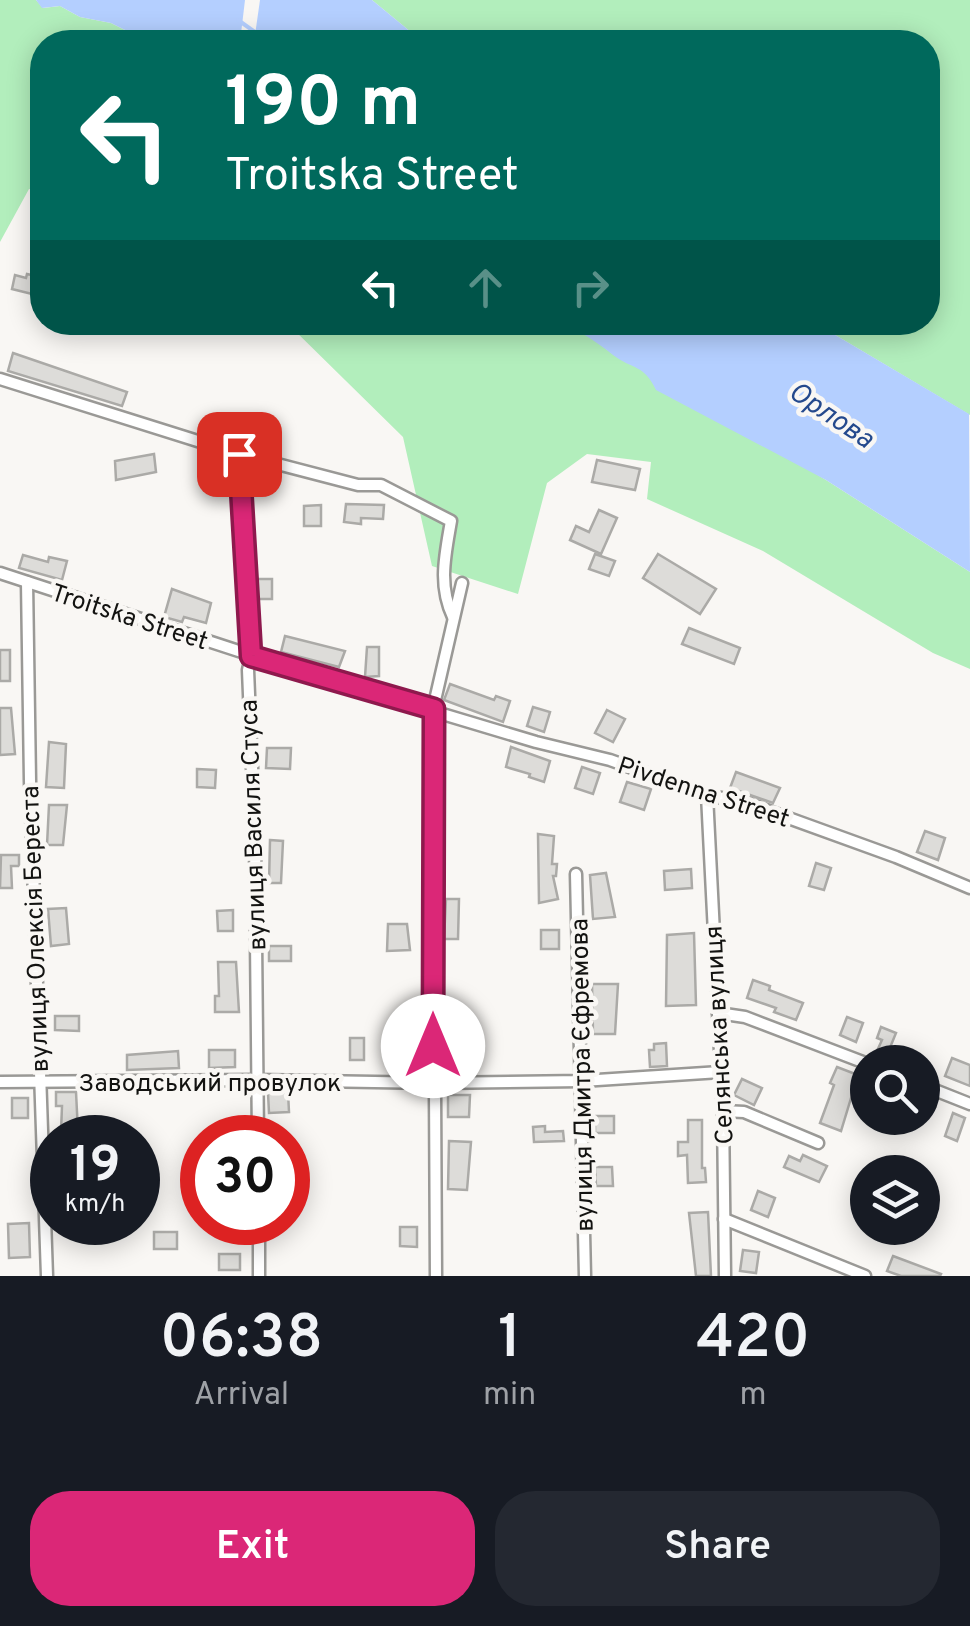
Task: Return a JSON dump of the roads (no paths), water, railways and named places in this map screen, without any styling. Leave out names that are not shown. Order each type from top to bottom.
[{"type":"street","points":[[0,378],[239,454],[358,485],[381,485],[451,522],[442,582],[453,617]]},
{"type":"street","name":"вулиця Василя Стуса","points":[[239,454],[251,656],[248,670],[255,840],[258,1115]]},
{"type":"street","name":"Troitska Street","points":[[0,572],[251,656],[434,709]]},
{"type":"street","name":"вулиця Олексія Береста","points":[[26,582],[47,1276]]},
{"type":"street","points":[[436,1276],[434,709],[462,583]]},
{"type":"street","name":"Pivdenna Street","points":[[434,709],[536,742],[610,760],[708,795],[747,803],[970,888]]},
{"type":"street","name":"Селянська вулиця","points":[[708,795],[723,1111],[725,1276]]},
{"type":"street","name":"вулиця Дмитра Єфремова","points":[[576,874],[585,1276]]},
{"type":"street","points":[[718,1012],[745,1017],[850,1057]]},
{"type":"street","name":"Заводський провулок","points":[[0,1082],[582,1081],[720,1072]]},
{"type":"street","points":[[940,1092],[970,1104]]},
{"type":"street","points":[[723,1111],[744,1112],[818,1143]]},
{"type":"street","points":[[724,1220],[865,1276]]},
{"type":"street","points":[[258,1245],[259,1276]]},
{"type":"water","points":[[36,0],[245,0],[241,30],[125,30],[80,17],[60,6],[42,8]]},
{"type":"water","points":[[260,0],[372,0],[408,30],[256,30]]},
{"type":"water","points":[[835,335],[969,414],[970,572],[826,480],[656,390],[642,371],[586,336]]},
{"type":"waterway","name":"Орлова","points":[[238,20],[252,30]]}]
